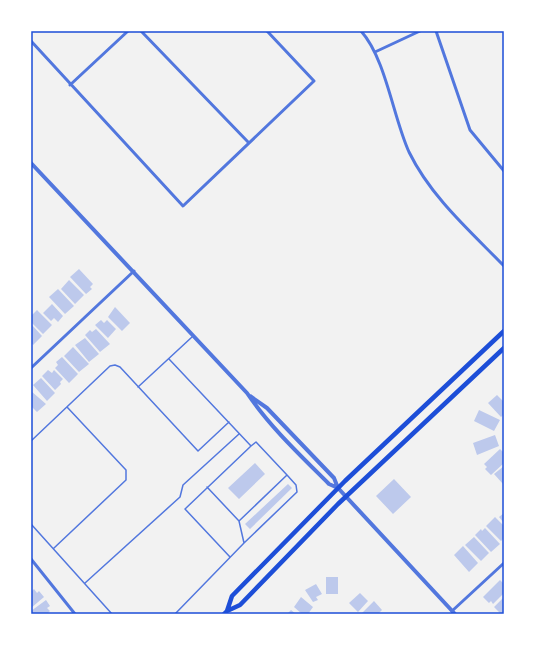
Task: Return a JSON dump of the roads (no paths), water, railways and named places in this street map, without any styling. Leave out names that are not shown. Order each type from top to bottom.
[{"type":"main road","points":[[225,612],[232,596],[338,488],[504,331]]},
{"type":"main road","points":[[225,612],[240,605],[346,496],[504,348]]},
{"type":"street","points":[[70,85],[128,31]]},
{"type":"street","points":[[141,31],[249,143]]},
{"type":"street","points":[[31,42],[183,206],[314,81],[267,31]]},
{"type":"street","points":[[361,31],[374,52],[409,152],[429,185],[448,208],[504,266]]},
{"type":"street","points":[[374,52],[420,31]]},
{"type":"street","points":[[436,31],[470,130],[504,171]]},
{"type":"street","points":[[31,163],[247,393],[267,408],[334,478],[338,488]]},
{"type":"street","points":[[31,368],[134,271]]},
{"type":"street","points":[[247,393],[260,413],[329,484],[338,488],[346,496],[453,613],[504,563]]},
{"type":"street","points":[[31,559],[75,614]]},
{"type":"lane","points":[[138,388],[193,336]]},
{"type":"lane","points":[[169,359],[251,446]]},
{"type":"lane","points":[[31,441],[110,366],[115,365],[120,368],[198,451],[229,422]]},
{"type":"lane","points":[[54,548],[126,480],[126,470],[67,407]]},
{"type":"lane","points":[[85,583],[180,497],[183,485],[240,434]]},
{"type":"lane","points":[[175,614],[244,543],[297,492],[296,485],[256,442],[185,509],[230,557]]},
{"type":"lane","points":[[239,521],[287,475]]},
{"type":"lane","points":[[208,487],[239,521],[244,543]]},
{"type":"lane","points":[[31,524],[112,614]]}]
